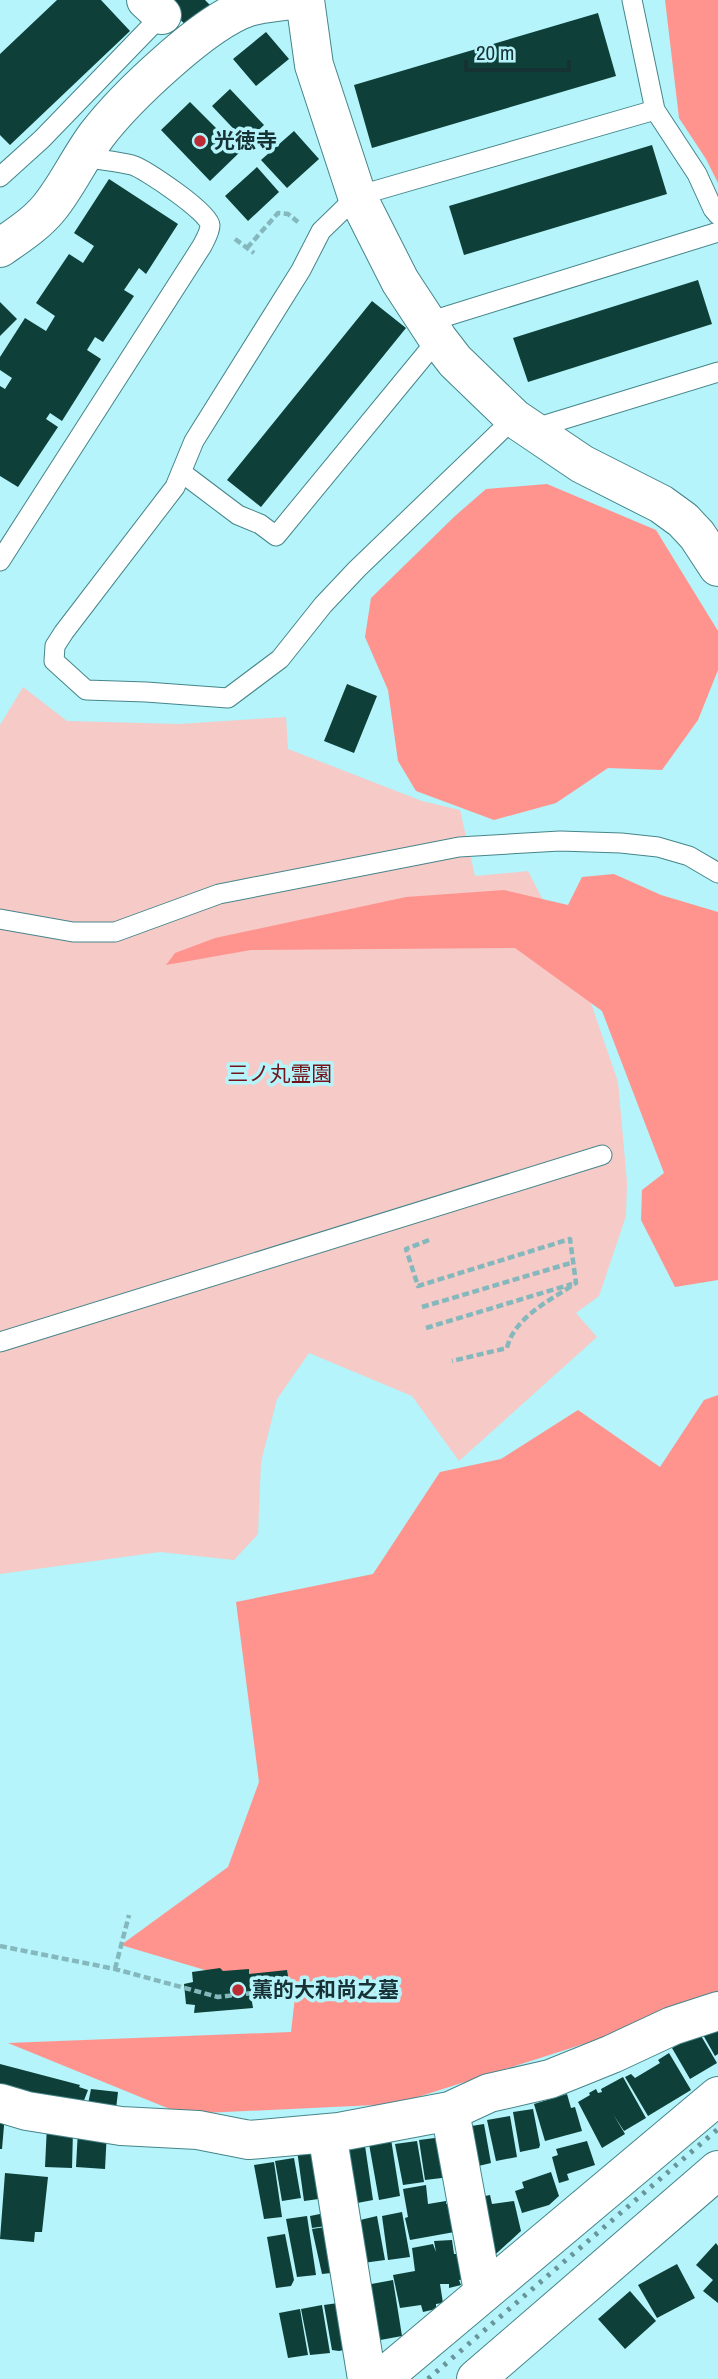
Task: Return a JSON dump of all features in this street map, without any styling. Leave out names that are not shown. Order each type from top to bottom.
[{"type":"street","points":[[0,248],[23,232],[49,208],[96,136],[136,92],[218,21],[249,6],[291,0]]},
{"type":"street","points":[[304,0],[314,65],[357,197],[400,281],[455,361],[523,424],[582,464],[661,504],[683,520],[697,535],[718,567]]},
{"type":"street","points":[[0,2102],[27,2110],[121,2126],[198,2130],[249,2140],[327,2133],[450,2111],[489,2093],[550,2079],[672,2026],[718,2011]]},
{"type":"street","points":[[381,2379],[718,2096]]},
{"type":"street","points":[[450,2111],[483,2291]]},
{"type":"street","points":[[327,2133],[368,2379]]},
{"type":"street","points":[[476,2379],[718,2170]]},
{"type":"lane","points":[[632,0],[655,110],[697,174],[718,215]]},
{"type":"lane","points":[[0,177],[42,139],[154,7]]},
{"type":"lane","points":[[655,110],[357,197],[321,231],[302,270],[194,441],[175,486],[55,646],[54,661],[86,690],[228,698],[280,659],[323,605],[357,569],[523,424],[718,372]]},
{"type":"lane","points":[[0,561],[209,232],[208,218],[197,208],[135,166],[83,157]]},
{"type":"lane","points":[[181,472],[238,515],[260,524],[276,536],[433,330],[718,232]]},
{"type":"lane","points":[[0,919],[74,932],[115,932],[219,894],[459,846],[560,841],[633,844],[658,847],[689,856],[718,873]]},
{"type":"lane","points":[[0,1342],[602,1155]]},
{"type":"path","points":[[247,248],[278,213]]},
{"type":"path","points":[[431,1239],[406,1249],[418,1286],[570,1239],[576,1283]]},
{"type":"path","points":[[422,1307],[574,1262]]},
{"type":"path","points":[[426,1328],[576,1283]]},
{"type":"path","points":[[452,1362],[507,1348],[510,1336],[522,1320],[576,1283]]},
{"type":"path","points":[[115,1969],[129,1915]]},
{"type":"path","points":[[0,1946],[115,1969],[218,1997],[345,1982]]},
{"type":"green space","name":"三ノ丸霊園","points":[[23,687],[67,721],[179,724],[286,717],[288,749],[422,801],[460,810],[475,876],[528,871],[581,974],[618,1082],[627,1182],[626,1216],[599,1296],[576,1313],[597,1337],[459,1461],[412,1396],[309,1353],[277,1399],[261,1462],[258,1534],[234,1560],[160,1552],[0,1574],[0,725]]},
{"type":"shaded area","points":[[665,0],[718,0],[718,183],[679,118]]},
{"type":"shaded area","points":[[547,484],[656,530],[718,631],[718,670],[698,720],[662,770],[608,768],[556,803],[494,820],[416,791],[398,761],[388,690],[365,637],[371,598],[486,489]]},
{"type":"shaded area","points":[[614,874],[661,895],[718,912],[718,1280],[675,1287],[641,1220],[642,1190],[664,1173],[602,1011],[515,948],[251,950],[166,965],[175,953],[215,938],[406,897],[504,890],[568,905],[582,877]]},
{"type":"shaded area","points":[[718,1395],[718,2001],[396,2104],[182,2114],[8,2043],[291,2032],[295,1997],[121,1945],[228,1867],[259,1782],[236,1602],[373,1574],[440,1472],[501,1459],[578,1410],[660,1467],[704,1400]]},
{"type":"building","points":[[57,0],[101,0],[130,31],[10,145],[0,135],[0,54]]},
{"type":"building","points":[[172,0],[205,0],[211,6],[190,29],[166,6]]},
{"type":"building","points":[[598,13],[616,76],[372,148],[354,85]]},
{"type":"building","points":[[266,32],[289,59],[256,86],[233,59]]},
{"type":"building","points":[[230,89],[264,125],[246,142],[212,106]]},
{"type":"building","name":"光徳寺","points":[[190,102],[240,152],[210,181],[161,130]]},
{"type":"building","points":[[294,131],[319,159],[287,188],[261,160]]},
{"type":"building","points":[[652,145],[667,194],[464,255],[449,206]]},
{"type":"building","points":[[257,167],[279,192],[248,221],[225,196]]},
{"type":"building","points":[[109,179],[178,224],[146,274],[139,268],[124,290],[134,296],[103,342],[95,337],[87,350],[101,359],[62,421],[50,413],[46,419],[58,427],[18,487],[0,476],[0,386],[5,389],[12,378],[0,370],[0,357],[25,318],[46,331],[55,316],[36,303],[69,254],[83,263],[94,246],[74,233]]},
{"type":"building","points":[[698,280],[712,324],[528,382],[513,338]]},
{"type":"building","points":[[372,301],[406,328],[261,507],[227,480]]},
{"type":"building","points":[[0,302],[17,319],[0,336]]},
{"type":"building","points":[[347,684],[377,696],[354,753],[324,741]]},
{"type":"building","name":"薫的大和尚之墓","points":[[220,1968],[223,1971],[249,1969],[249,1974],[287,1970],[291,1995],[252,2002],[253,2008],[194,2013],[195,2005],[186,2004],[184,1984],[193,1982],[192,1972]]},
{"type":"building","points":[[718,2020],[718,2054],[715,2056],[698,2026]]},
{"type":"building","points":[[700,2034],[717,2063],[690,2079],[672,2048]]},
{"type":"building","points":[[669,2053],[691,2090],[648,2116],[625,2077],[631,2074],[635,2078],[660,2063],[658,2060]]},
{"type":"building","points":[[0,2064],[80,2085],[79,2087],[88,2090],[83,2103],[0,2090]]},
{"type":"building","points":[[623,2077],[646,2118],[624,2131],[613,2114],[625,2134],[602,2148],[578,2102],[596,2089],[598,2093],[602,2092],[601,2089]]},
{"type":"building","points":[[91,2089],[118,2092],[116,2109],[88,2104]]},
{"type":"building","points":[[567,2094],[571,2108],[575,2107],[582,2131],[545,2141],[534,2104]]},
{"type":"building","points":[[533,2109],[540,2145],[539,2148],[520,2152],[513,2112]]},
{"type":"building","points":[[0,2113],[5,2114],[2,2149],[0,2149]]},
{"type":"building","points":[[510,2116],[517,2157],[496,2161],[487,2120]]},
{"type":"building","points":[[484,2124],[491,2163],[470,2168],[465,2127]]},
{"type":"building","points":[[47,2125],[73,2131],[72,2168],[45,2167]]},
{"type":"building","points":[[78,2130],[107,2131],[105,2169],[76,2167]]},
{"type":"building","points":[[390,2133],[400,2196],[379,2200],[369,2144]]},
{"type":"building","points":[[443,2137],[450,2177],[425,2180],[419,2140]]},
{"type":"building","points":[[364,2139],[373,2200],[352,2204],[343,2143]]},
{"type":"building","points":[[417,2141],[424,2182],[403,2185],[395,2144]]},
{"type":"building","points":[[587,2141],[595,2165],[567,2174],[569,2180],[559,2183],[552,2157],[558,2155],[556,2149]]},
{"type":"building","points":[[317,2147],[326,2198],[304,2201],[297,2150]]},
{"type":"building","points":[[294,2158],[301,2198],[282,2201],[275,2161]]},
{"type":"building","points":[[274,2162],[282,2217],[264,2219],[254,2165]]},
{"type":"building","points":[[551,2172],[559,2196],[549,2205],[522,2213],[515,2191],[524,2188],[522,2182]]},
{"type":"building","points":[[5,2173],[48,2177],[42,2232],[35,2232],[34,2242],[0,2239]]},
{"type":"building","points":[[426,2185],[428,2204],[446,2201],[446,2204],[454,2203],[460,2231],[410,2240],[403,2189]]},
{"type":"building","points":[[490,2195],[492,2204],[514,2201],[521,2231],[486,2263],[476,2198]]},
{"type":"building","points":[[402,2212],[410,2257],[388,2260],[382,2216]]},
{"type":"building","points":[[320,2214],[322,2220],[331,2219],[333,2225],[312,2228],[310,2216]]},
{"type":"building","points":[[307,2216],[316,2275],[297,2277],[286,2219]]},
{"type":"building","points":[[377,2216],[385,2260],[363,2263],[356,2221]]},
{"type":"building","points":[[332,2226],[340,2272],[322,2274],[312,2229]]},
{"type":"building","points":[[285,2234],[294,2280],[291,2286],[276,2288],[267,2237]]},
{"type":"building","points":[[452,2240],[454,2254],[464,2254],[468,2279],[459,2280],[461,2285],[449,2288],[449,2284],[440,2284],[443,2303],[436,2304],[436,2309],[423,2312],[421,2305],[400,2308],[393,2275],[415,2271],[412,2248],[433,2244],[436,2252],[434,2241]]},
{"type":"building","points":[[716,2243],[718,2303],[703,2291],[713,2280],[696,2265]]},
{"type":"building","points":[[677,2264],[695,2298],[657,2318],[638,2285]]},
{"type":"building","points":[[393,2280],[402,2336],[375,2341],[366,2285]]},
{"type":"building","points":[[630,2291],[656,2321],[625,2349],[598,2319]]},
{"type":"building","points":[[345,2302],[352,2348],[332,2350],[324,2305]]},
{"type":"building","points":[[322,2305],[330,2353],[310,2355],[301,2309]]},
{"type":"building","points":[[300,2309],[308,2355],[288,2358],[279,2313]]},
{"type":"railway","points":[[428,2379],[718,2129]]},
{"type":"place","name":"光徳寺","points":[[200,141]]},
{"type":"place","name":"薫的大和尚之墓","points":[[238,1990]]}]
